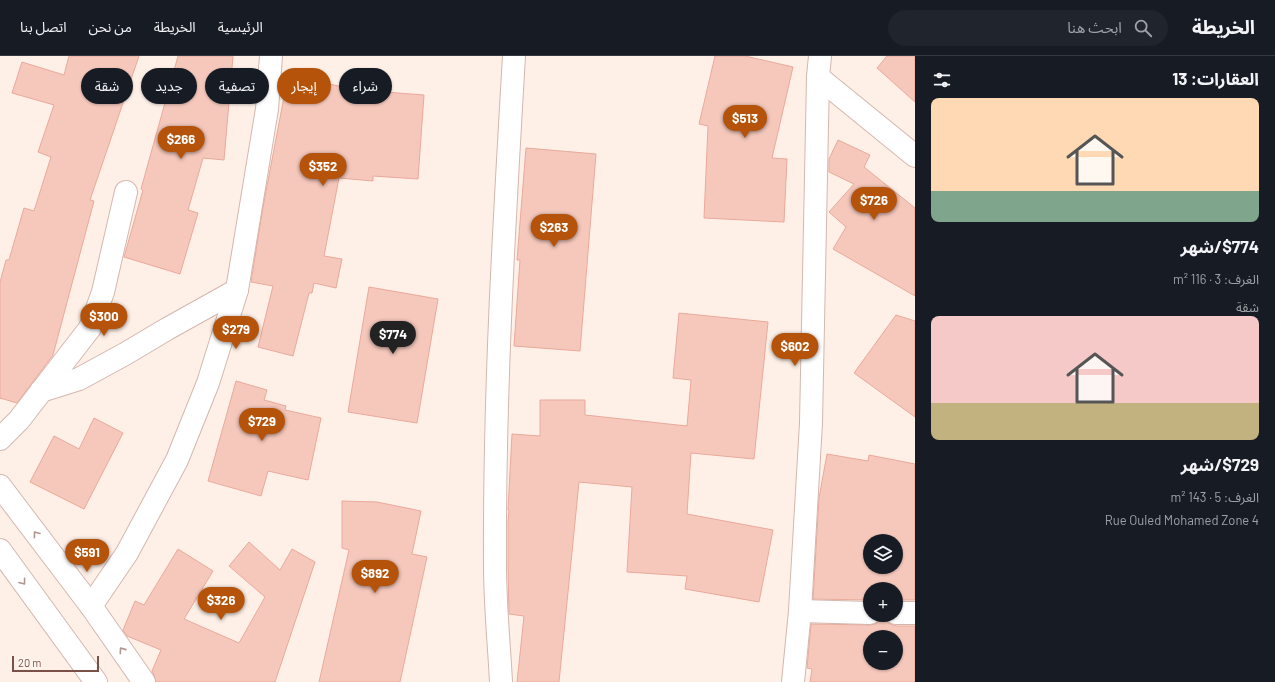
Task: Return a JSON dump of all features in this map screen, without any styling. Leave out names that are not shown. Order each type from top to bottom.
[{"type":"street","points":[[91,606],[127,553],[177,460],[208,383],[237,290],[267,109],[271,56]]},
{"type":"street","points":[[500,682],[495,567],[497,400],[504,230],[514,56]]},
{"type":"street","points":[[793,682],[800,611],[811,423],[818,77],[820,56]]},
{"type":"street","points":[[818,77],[915,156]]},
{"type":"street","points":[[0,439],[19,420],[90,328],[103,292],[126,192]]},
{"type":"street","points":[[41,391],[79,379],[125,354],[167,328],[237,290]]},
{"type":"street","points":[[0,486],[91,606],[144,682]]},
{"type":"street","points":[[0,550],[96,682]]},
{"type":"street","points":[[800,611],[863,612]]},
{"type":"street","points":[[903,613],[915,613]]},
{"type":"building","points":[[69,56],[139,56],[133,74],[133,68],[81,68],[81,104],[123,104],[90,200],[94,201],[53,355],[17,403],[0,398],[0,282],[6,260],[9,260],[24,208],[34,211],[51,157],[38,152],[54,105],[12,93],[22,62],[64,75]]},
{"type":"building","points":[[178,56],[233,56],[232,68],[205,68],[205,104],[229,104],[224,160],[203,158],[188,210],[198,213],[180,274],[124,257],[165,104],[197,104],[197,68],[175,68]]},
{"type":"building","points":[[715,56],[745,56],[793,67],[772,158],[787,159],[784,222],[704,218],[708,126],[699,124]]},
{"type":"building","points":[[887,56],[915,56],[915,102],[877,68]]},
{"type":"building","points":[[331,84],[339,86],[339,104],[392,104],[392,93],[424,95],[418,179],[373,176],[373,181],[339,178],[324,256],[342,259],[336,288],[314,283],[312,293],[309,293],[293,356],[258,347],[273,286],[251,282],[263,207],[283,104],[331,104]]},
{"type":"building","points":[[838,140],[870,155],[864,167],[915,208],[915,296],[833,249],[846,227],[829,212],[854,184],[829,172],[829,159]]},
{"type":"building","points":[[526,148],[596,154],[580,351],[514,346],[520,260],[517,260]]},
{"type":"building","points":[[369,287],[438,299],[417,423],[348,412]]},
{"type":"building","points":[[679,313],[768,322],[754,459],[691,453],[687,514],[773,530],[759,602],[685,589],[687,576],[627,572],[632,487],[579,482],[559,682],[517,682],[524,616],[509,614],[508,510],[512,434],[540,436],[540,400],[585,400],[585,415],[687,426],[691,380],[673,378]]},
{"type":"building","points":[[896,315],[915,321],[915,417],[854,373]]},
{"type":"building","points":[[236,381],[267,390],[264,400],[286,406],[285,410],[321,418],[308,480],[268,471],[261,496],[208,481]]},
{"type":"building","points":[[94,418],[123,433],[84,509],[30,482],[54,436],[79,449]]},
{"type":"building","points":[[827,454],[868,461],[869,455],[915,464],[915,600],[903,600],[903,582],[863,582],[863,600],[813,599],[819,498]]},
{"type":"building","points":[[342,501],[377,502],[421,511],[412,554],[427,557],[400,682],[319,682],[349,550],[342,548]]},
{"type":"building","points":[[249,542],[280,570],[292,549],[315,562],[275,682],[156,682],[152,671],[161,650],[127,636],[123,630],[135,601],[144,605],[178,549],[213,571],[184,619],[239,643],[265,597],[229,566]]},
{"type":"building","points":[[878,622],[888,622],[896,626],[915,626],[915,682],[810,682],[812,669],[807,668],[811,624],[876,624]]}]
